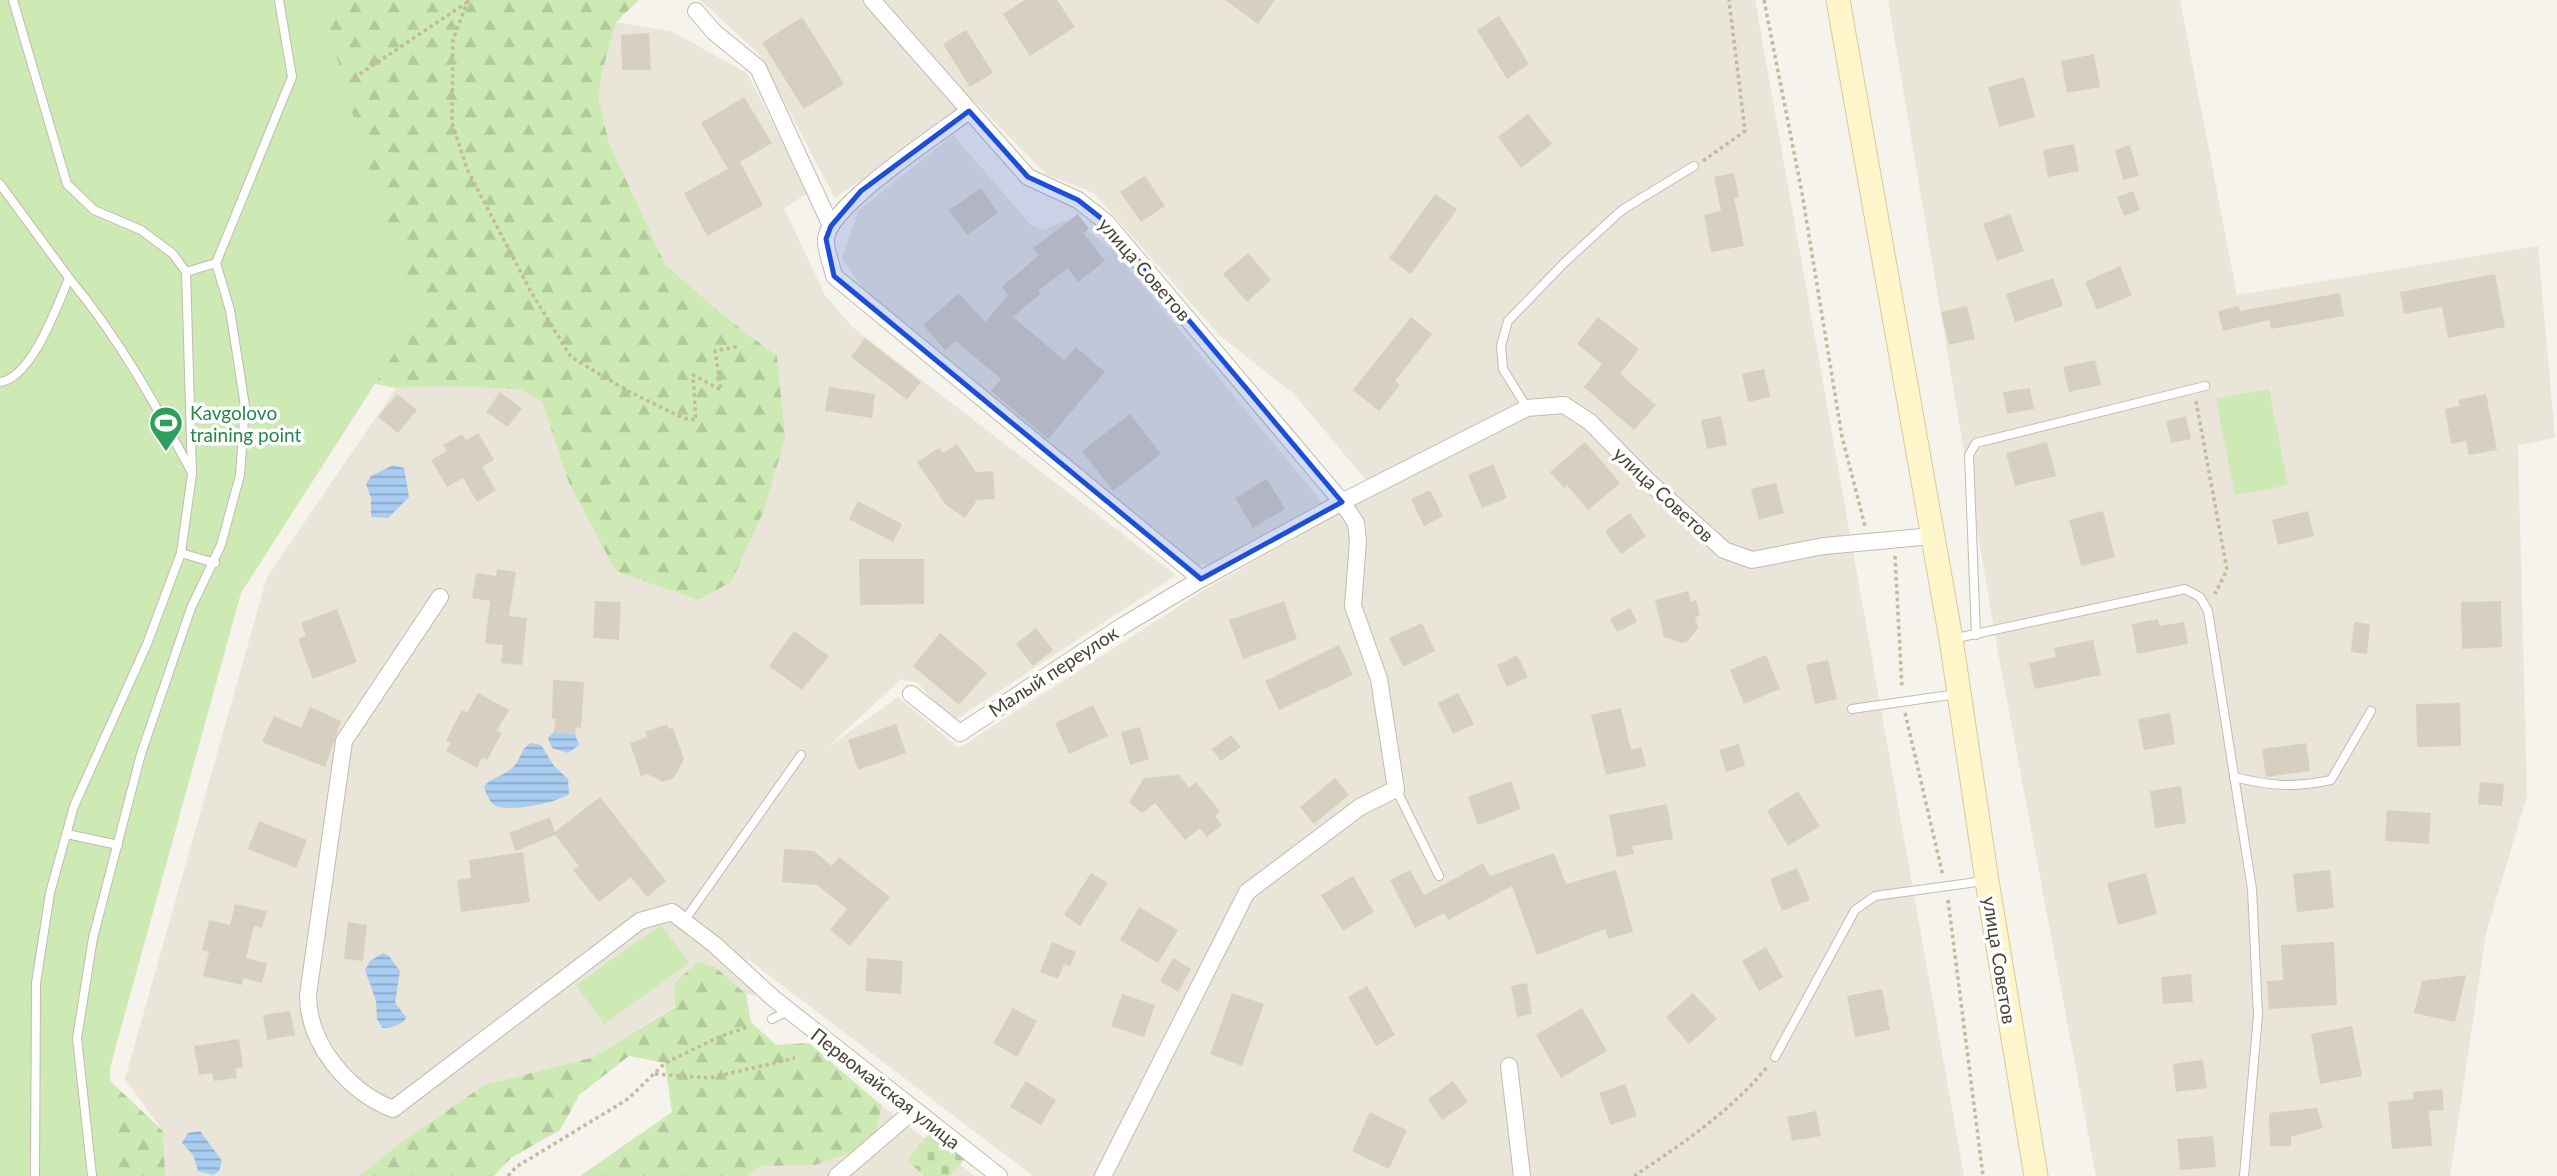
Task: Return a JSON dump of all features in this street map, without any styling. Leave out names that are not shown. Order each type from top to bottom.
[{"type":"main road","name":"улица Советов","points":[[1838,0],[1951,639],[1987,881],[2036,1176]]},
{"type":"street","name":"улица Советов","points":[[872,0],[888,22],[920,51],[1028,177],[1078,200],[1107,222],[1342,502],[1356,523],[1358,541],[1353,606],[1379,679],[1396,789]]},
{"type":"street","points":[[696,11],[714,32],[758,68],[831,226]]},
{"type":"street","points":[[969,111],[861,191],[831,226],[826,239],[834,276],[903,336],[1201,579]]},
{"type":"street","name":"улица Советов","points":[[1201,579],[1342,502],[1527,408],[1564,405],[1590,422],[1648,481],[1724,550],[1752,560],[1869,542],[1933,536]]},
{"type":"street","name":"Малый переулок","points":[[911,694],[960,733],[1124,625],[1201,579]]},
{"type":"street","points":[[440,597],[344,741],[308,995],[308,1014],[314,1031],[349,1084],[374,1102],[393,1109],[640,921],[672,912],[684,921]]},
{"type":"street","points":[[1103,1176],[1247,892],[1360,807],[1396,789]]},
{"type":"street","name":"Первомайская улица","points":[[684,921],[716,945],[774,998],[999,1176]]},
{"type":"street","points":[[1509,1066],[1522,1176]]},
{"type":"street","points":[[837,1176],[914,1110]]},
{"type":"lane","points":[[13,0],[67,184],[94,210],[141,230],[173,254],[186,272],[192,474],[181,553],[147,644],[74,806],[50,893],[36,983],[35,1176]]},
{"type":"lane","points":[[92,1176],[77,1038],[93,938],[141,754],[191,608],[215,563],[240,475],[245,406],[230,310],[216,263],[292,77],[279,0]]},
{"type":"lane","points":[[1527,408],[1503,369],[1501,346],[1508,321],[1564,263],[1622,211],[1693,166]]},
{"type":"lane","points":[[0,184],[69,278],[103,319],[162,416],[192,474]]},
{"type":"lane","points":[[186,272],[216,263]]},
{"type":"lane","points":[[0,382],[16,377],[38,344],[69,278]]},
{"type":"lane","points":[[1976,635],[1969,455],[1976,443],[2205,386]]},
{"type":"lane","points":[[181,553],[215,563]]},
{"type":"lane","points":[[1951,639],[2185,589],[2200,597],[2208,611],[2252,889],[2258,1015],[2244,1176]]},
{"type":"lane","points":[[1852,709],[1960,694]]},
{"type":"lane","points":[[2234,777],[2275,787],[2305,786],[2331,780],[2371,711]]},
{"type":"lane","points":[[684,921],[801,755]]},
{"type":"lane","points":[[1396,789],[1439,876]]},
{"type":"lane","points":[[67,834],[118,845]]},
{"type":"lane","points":[[1775,1057],[1855,910],[1875,896],[1987,881]]},
{"type":"lane","points":[[772,1019],[789,1010]]},
{"type":"path","points":[[1693,166],[1724,149],[1745,131],[1729,0]]},
{"type":"path","points":[[1765,0],[1802,193],[1842,437],[1869,542]]},
{"type":"path","points":[[354,78],[468,1]]},
{"type":"path","points":[[468,1],[453,40],[452,123],[473,181],[531,292],[571,357],[628,391],[683,418],[696,420],[693,375],[721,390],[715,351],[740,346]]},
{"type":"path","points":[[2194,388],[2227,570],[2208,611]]},
{"type":"path","points":[[1895,540],[1902,700],[1946,885],[1983,1176]]},
{"type":"path","points":[[508,1176],[516,1167],[628,1100],[652,1073],[666,1063],[721,1036],[748,1027]]},
{"type":"path","points":[[1634,1176],[1685,1142],[1744,1096],[1775,1057]]},
{"type":"path","points":[[652,1073],[709,1078],[795,1058]]},
{"type":"highlighted area","points":[[969,111],[1028,177],[1078,200],[1106,222],[1342,502],[1201,579],[834,276],[826,239],[831,226],[861,191]]},
{"type":"shaded area","points":[[700,0],[1755,0],[1964,1176],[1033,1176],[745,957],[773,998],[746,994],[715,967],[674,983],[675,1006],[594,1057],[484,1085],[399,1144],[359,1176],[165,1176],[163,1131],[125,1079],[267,577],[396,388],[440,386],[518,389],[542,401],[569,483],[777,356],[723,315],[665,264],[609,143],[599,101],[601,76],[616,22],[673,32],[747,73],[808,193],[784,208],[825,295],[851,326],[1176,575],[952,722],[918,683],[901,679],[827,748],[898,697],[959,748],[1204,590],[1376,492],[1294,394],[1220,336],[1094,193],[1047,175],[974,101],[835,198],[759,54]]},
{"type":"shaded area","points":[[1888,0],[2180,0],[2237,295],[2538,246],[2555,438],[2518,445],[2527,796],[2486,933],[2450,1176],[2096,1176],[1997,647]]},
{"type":"shaded area","points":[[953,135],[1031,225],[1043,230],[1064,221],[1075,221],[1114,251],[1322,502],[1209,565],[1195,564],[1015,421],[868,296],[842,259],[858,211]]},
{"type":"shaded area","points":[[882,1106],[975,1176],[748,1176],[760,1166],[815,1165],[872,1145]]},
{"type":"green space","name":"Kavgolovo training point","points":[[0,0],[321,0],[368,170],[421,312],[241,593],[110,1068],[112,1176],[0,1176]]},
{"type":"green space","points":[[314,0],[639,0],[616,22],[601,76],[599,101],[609,143],[665,264],[723,315],[777,356],[785,438],[764,510],[731,582],[698,600],[616,571],[569,483],[542,401],[518,389],[440,386],[396,388],[345,378]]},
{"type":"green space","points":[[2269,389],[2288,485],[2235,495],[2216,399]]},
{"type":"green space","points":[[661,925],[689,963],[604,1024],[576,985]]},
{"type":"green space","points":[[698,962],[715,967],[746,994],[751,1022],[776,1045],[809,1043],[882,1106],[873,1145],[815,1165],[760,1166],[748,1176],[580,1176],[672,1112],[665,1063],[629,1056],[580,1094],[560,1130],[511,1158],[494,1176],[359,1176],[399,1144],[484,1085],[594,1057],[675,1007],[674,983]]},
{"type":"green space","points":[[108,1079],[163,1131],[165,1176],[110,1176]]},
{"type":"green space","points":[[932,1130],[965,1159],[950,1176],[925,1176],[907,1161]]},
{"type":"water","points":[[393,465],[404,468],[409,497],[388,518],[371,517],[371,498],[366,484],[371,476]]},
{"type":"water","points":[[554,732],[575,734],[579,745],[568,753],[552,748],[548,738]]},
{"type":"water","points":[[532,743],[541,745],[554,766],[568,779],[569,794],[533,806],[503,808],[494,805],[484,787],[512,768],[525,748]]},
{"type":"water","points":[[383,953],[389,956],[400,971],[395,1003],[406,1017],[400,1024],[382,1028],[377,1019],[376,1001],[365,970],[370,961]]},
{"type":"water","points":[[200,1131],[222,1161],[219,1171],[213,1175],[198,1171],[193,1155],[182,1143],[188,1133]]},
{"type":"building","points":[[1025,0],[1057,0],[1075,27],[1030,56],[1003,14]]},
{"type":"building","points":[[1225,0],[1275,0],[1258,24]]},
{"type":"building","points":[[1499,16],[1529,64],[1507,79],[1477,30]]},
{"type":"building","points":[[802,17],[844,84],[804,109],[762,43]]},
{"type":"building","points":[[966,30],[993,73],[970,87],[943,44]]},
{"type":"building","points":[[649,33],[651,70],[622,70],[621,35]]},
{"type":"building","points":[[2094,54],[2100,87],[2067,93],[2061,61]]},
{"type":"building","points":[[2024,77],[2035,117],[1999,127],[1988,87]]},
{"type":"building","points":[[744,97],[772,143],[740,162],[763,205],[707,236],[684,193],[728,169],[701,123]]},
{"type":"building","points":[[1528,114],[1552,144],[1521,168],[1498,137]]},
{"type":"building","points":[[2074,144],[2079,171],[2048,177],[2043,150]]},
{"type":"building","points":[[2130,145],[2139,176],[2123,180],[2115,150]]},
{"type":"building","points":[[1734,173],[1739,197],[1734,198],[1744,246],[1711,252],[1704,215],[1721,211],[1714,177]]},
{"type":"building","points":[[1145,176],[1165,206],[1141,222],[1120,192]]},
{"type":"building","points":[[981,188],[998,213],[967,235],[949,210]]},
{"type":"building","points":[[2133,191],[2140,210],[2124,216],[2117,197]]},
{"type":"building","points":[[1435,194],[1457,209],[1411,274],[1389,258]]},
{"type":"building","points":[[1078,214],[1089,229],[1083,233],[1105,261],[1078,282],[1068,268],[1038,291],[1040,294],[1013,317],[1064,360],[1076,347],[1105,372],[1048,439],[991,391],[1001,379],[956,341],[945,350],[923,325],[959,293],[985,322],[1008,295],[1002,287],[1039,255],[1033,248]]},
{"type":"building","points":[[2010,214],[2024,251],[1997,261],[1983,224]]},
{"type":"building","points":[[1248,253],[1271,280],[1247,302],[1223,274]]},
{"type":"building","points":[[2120,266],[2132,295],[2097,310],[2085,282]]},
{"type":"building","points":[[2495,274],[2505,327],[2448,338],[2442,307],[2404,314],[2400,292]]},
{"type":"building","points":[[2053,278],[2063,306],[2015,322],[2006,294]]},
{"type":"building","points":[[2340,293],[2344,316],[2271,329],[2269,320],[2223,331],[2218,311],[2239,306],[2240,311]]},
{"type":"building","points":[[1967,306],[1975,339],[1949,345],[1941,312]]},
{"type":"building","points":[[1411,317],[1432,334],[1395,381],[1400,385],[1379,411],[1353,390]]},
{"type":"building","points":[[1598,317],[1639,349],[1620,374],[1656,405],[1634,430],[1584,387],[1602,364],[1577,344]]},
{"type":"building","points":[[865,338],[921,382],[907,400],[851,357]]},
{"type":"building","points":[[2095,360],[2101,385],[2069,392],[2063,367]]},
{"type":"building","points":[[1764,369],[1770,397],[1748,402],[1742,374]]},
{"type":"building","points":[[829,387],[875,394],[872,418],[825,411]]},
{"type":"building","points":[[2030,388],[2034,409],[2007,414],[2003,392]]},
{"type":"building","points":[[500,392],[522,408],[508,427],[486,412]]},
{"type":"building","points":[[397,394],[417,410],[398,433],[378,417]]},
{"type":"building","points":[[2486,394],[2497,450],[2469,455],[2466,441],[2451,444],[2445,409],[2460,406],[2458,400]]},
{"type":"building","points":[[1130,414],[1161,454],[1113,491],[1082,451]]},
{"type":"building","points":[[1721,416],[1727,445],[1707,449],[1701,420]]},
{"type":"building","points":[[2186,416],[2191,439],[2171,443],[2166,421]]},
{"type":"building","points":[[478,433],[494,460],[482,467],[496,490],[477,502],[463,478],[447,487],[431,460],[447,451],[443,445],[462,434],[466,440]]},
{"type":"building","points":[[1585,442],[1620,483],[1588,510],[1567,485],[1564,488],[1550,472]]},
{"type":"building","points":[[2047,442],[2056,476],[2015,486],[2006,453]]},
{"type":"building","points":[[957,444],[976,472],[993,471],[995,499],[977,500],[965,518],[946,505],[917,462],[939,448],[943,453]]},
{"type":"building","points":[[1493,464],[1507,498],[1482,508],[1468,475]]},
{"type":"building","points":[[1267,479],[1285,509],[1253,528],[1235,498]]},
{"type":"building","points":[[1776,483],[1784,513],[1759,520],[1751,489]]},
{"type":"building","points":[[1430,490],[1443,516],[1424,526],[1411,499]]},
{"type":"building","points":[[858,501],[902,524],[893,542],[849,519]]},
{"type":"building","points":[[2103,511],[2115,557],[2081,566],[2069,520]]},
{"type":"building","points":[[2308,511],[2314,536],[2278,545],[2272,520]]},
{"type":"building","points":[[1630,513],[1646,536],[1621,554],[1605,531]]},
{"type":"building","points":[[859,559],[924,559],[924,604],[860,605]]},
{"type":"building","points":[[497,569],[516,572],[509,616],[527,618],[522,665],[501,663],[503,645],[485,643],[490,601],[472,598],[476,573],[496,576]]},
{"type":"building","points":[[1688,591],[1691,602],[1696,600],[1700,615],[1695,617],[1698,628],[1687,642],[1681,643],[1664,637],[1655,600]]},
{"type":"building","points":[[595,601],[621,602],[619,640],[593,638]]},
{"type":"building","points":[[1284,601],[1297,639],[1243,659],[1229,620]]},
{"type":"building","points":[[2501,601],[2502,647],[2462,649],[2461,602]]},
{"type":"building","points":[[1630,608],[1637,622],[1617,632],[1610,619]]},
{"type":"building","points":[[337,609],[357,662],[313,679],[298,639],[306,636],[301,623]]},
{"type":"building","points":[[2158,619],[2160,626],[2184,622],[2188,644],[2137,654],[2132,624]]},
{"type":"building","points":[[2354,622],[2370,624],[2367,654],[2351,652]]},
{"type":"building","points":[[1422,623],[1435,651],[1403,667],[1389,638]]},
{"type":"building","points":[[1036,628],[1053,650],[1033,666],[1016,644]]},
{"type":"building","points":[[794,631],[829,656],[802,690],[769,666]]},
{"type":"building","points":[[940,633],[987,673],[959,705],[913,666]]},
{"type":"building","points":[[2093,640],[2101,675],[2035,689],[2029,663],[2056,657],[2054,648]]},
{"type":"building","points":[[1339,645],[1353,675],[1279,710],[1265,681]]},
{"type":"building","points":[[1517,655],[1528,677],[1507,687],[1497,665]]},
{"type":"building","points":[[1766,655],[1780,689],[1744,704],[1730,670]]},
{"type":"building","points":[[1828,660],[1837,699],[1815,704],[1806,665]]},
{"type":"building","points":[[553,680],[584,682],[581,728],[576,727],[575,734],[554,732]]},
{"type":"building","points":[[478,693],[509,710],[497,730],[502,733],[487,760],[482,758],[477,768],[446,751],[451,743],[446,740],[462,710],[467,713]]},
{"type":"building","points":[[1458,693],[1474,724],[1453,734],[1438,703]]},
{"type":"building","points":[[2460,703],[2461,746],[2417,747],[2416,704]]},
{"type":"building","points":[[1093,705],[1108,736],[1069,754],[1055,723]]},
{"type":"building","points":[[310,707],[341,721],[325,767],[262,742],[274,716],[301,728]]},
{"type":"building","points":[[1621,708],[1631,750],[1641,747],[1646,766],[1606,775],[1591,715]]},
{"type":"building","points":[[2170,713],[2175,744],[2144,750],[2138,719]]},
{"type":"building","points":[[667,724],[669,729],[673,728],[684,759],[674,778],[663,782],[647,774],[641,776],[630,743],[647,737],[645,732]]},
{"type":"building","points":[[896,724],[906,753],[858,770],[848,740]]},
{"type":"building","points":[[1140,727],[1149,759],[1130,765],[1121,732]]},
{"type":"building","points":[[1231,735],[1241,747],[1221,761],[1212,749]]},
{"type":"building","points":[[2306,743],[2310,771],[2266,777],[2262,749]]},
{"type":"building","points":[[1739,744],[1745,766],[1726,772],[1719,750]]},
{"type":"building","points":[[1179,775],[1189,788],[1196,782],[1220,811],[1215,816],[1222,825],[1207,837],[1200,828],[1185,840],[1155,803],[1142,813],[1129,802],[1144,778]]},
{"type":"building","points":[[1335,778],[1349,795],[1314,824],[1300,807]]},
{"type":"building","points":[[1511,781],[1521,809],[1478,825],[1468,797]]},
{"type":"building","points":[[2480,782],[2504,784],[2502,806],[2478,804]]},
{"type":"building","points":[[2181,786],[2186,823],[2155,828],[2150,791]]},
{"type":"building","points":[[1798,791],[1820,826],[1788,846],[1767,811]]},
{"type":"building","points":[[600,797],[666,881],[647,897],[631,877],[599,902],[573,870],[579,866],[555,835],[516,851],[509,833],[550,817],[555,832]]},
{"type":"building","points":[[1667,804],[1673,839],[1632,846],[1634,854],[1617,857],[1609,815]]},
{"type":"building","points":[[2387,810],[2431,813],[2429,844],[2385,841]]},
{"type":"building","points":[[259,821],[307,840],[296,868],[248,849]]},
{"type":"building","points":[[784,849],[814,851],[832,866],[839,857],[890,897],[850,946],[830,930],[847,909],[817,885],[782,882]]},
{"type":"building","points":[[523,852],[530,902],[461,912],[457,880],[471,878],[469,860]]},
{"type":"building","points":[[1554,853],[1566,884],[1616,870],[1633,932],[1608,939],[1605,929],[1537,955],[1512,886],[1448,920],[1444,913],[1415,928],[1390,880],[1410,870],[1424,895],[1483,863],[1490,876]]},
{"type":"building","points":[[1797,868],[1810,900],[1782,911],[1770,879]]},
{"type":"building","points":[[2330,870],[2334,908],[2297,912],[2293,874]]},
{"type":"building","points":[[1091,873],[1108,883],[1080,926],[1064,915]]},
{"type":"building","points":[[2146,873],[2157,914],[2118,925],[2107,883]]},
{"type":"building","points":[[1353,876],[1374,912],[1343,931],[1321,895]]},
{"type":"building","points":[[235,904],[267,911],[262,928],[254,926],[246,958],[267,963],[262,983],[243,978],[242,985],[203,976],[209,952],[202,950],[209,920],[230,925]]},
{"type":"building","points":[[1139,907],[1178,930],[1158,963],[1120,940]]},
{"type":"building","points":[[348,922],[367,925],[363,961],[344,959]]},
{"type":"building","points":[[1052,942],[1076,952],[1070,966],[1064,964],[1058,979],[1040,972]]},
{"type":"building","points":[[2334,942],[2337,1005],[2269,1009],[2267,981],[2283,980],[2281,945]]},
{"type":"building","points":[[1766,947],[1783,977],[1759,991],[1742,961]]},
{"type":"building","points":[[867,958],[903,961],[901,994],[865,991]]},
{"type":"building","points":[[1173,958],[1191,969],[1178,992],[1160,981]]},
{"type":"building","points":[[2191,974],[2193,1002],[2163,1004],[2161,977]]},
{"type":"building","points":[[2466,975],[2455,1022],[2414,1013],[2422,981]]},
{"type":"building","points":[[1527,983],[1532,1014],[1517,1017],[1511,986]]},
{"type":"building","points":[[1367,986],[1395,1035],[1376,1046],[1348,997]]},
{"type":"building","points":[[1882,989],[1890,1030],[1855,1037],[1847,996]]},
{"type":"building","points":[[1232,993],[1264,1004],[1242,1066],[1210,1054]]},
{"type":"building","points":[[1693,993],[1717,1019],[1689,1044],[1666,1017]]},
{"type":"building","points":[[1122,994],[1155,1005],[1144,1037],[1111,1026]]},
{"type":"building","points":[[1013,1008],[1037,1021],[1017,1057],[993,1043]]},
{"type":"building","points":[[1582,1008],[1607,1051],[1561,1078],[1536,1035]]},
{"type":"building","points":[[290,1011],[295,1035],[267,1040],[263,1015]]},
{"type":"building","points":[[2352,1026],[2362,1076],[2320,1084],[2311,1034]]},
{"type":"building","points":[[239,1039],[243,1067],[235,1069],[237,1078],[214,1081],[212,1073],[199,1075],[194,1046]]},
{"type":"building","points":[[2203,1060],[2207,1088],[2176,1092],[2173,1064]]},
{"type":"building","points":[[1026,1081],[1056,1100],[1041,1125],[1010,1107]]},
{"type":"building","points":[[1453,1081],[1468,1102],[1442,1120],[1428,1099]]},
{"type":"building","points":[[1625,1084],[1637,1116],[1611,1125],[1599,1093]]},
{"type":"building","points":[[2442,1089],[2444,1110],[2429,1111],[2432,1146],[2392,1149],[2388,1102],[2413,1099],[2413,1092]]},
{"type":"building","points":[[2317,1108],[2323,1128],[2291,1137],[2291,1146],[2270,1146],[2269,1113]]},
{"type":"building","points":[[1816,1111],[1821,1136],[1792,1141],[1787,1117]]},
{"type":"building","points":[[1370,1112],[1407,1130],[1389,1169],[1352,1151]]},
{"type":"building","points":[[2213,1136],[2216,1167],[2180,1170],[2177,1139]]},
{"type":"place","name":"Kavgolovo training point","points":[[166,453]]}]
